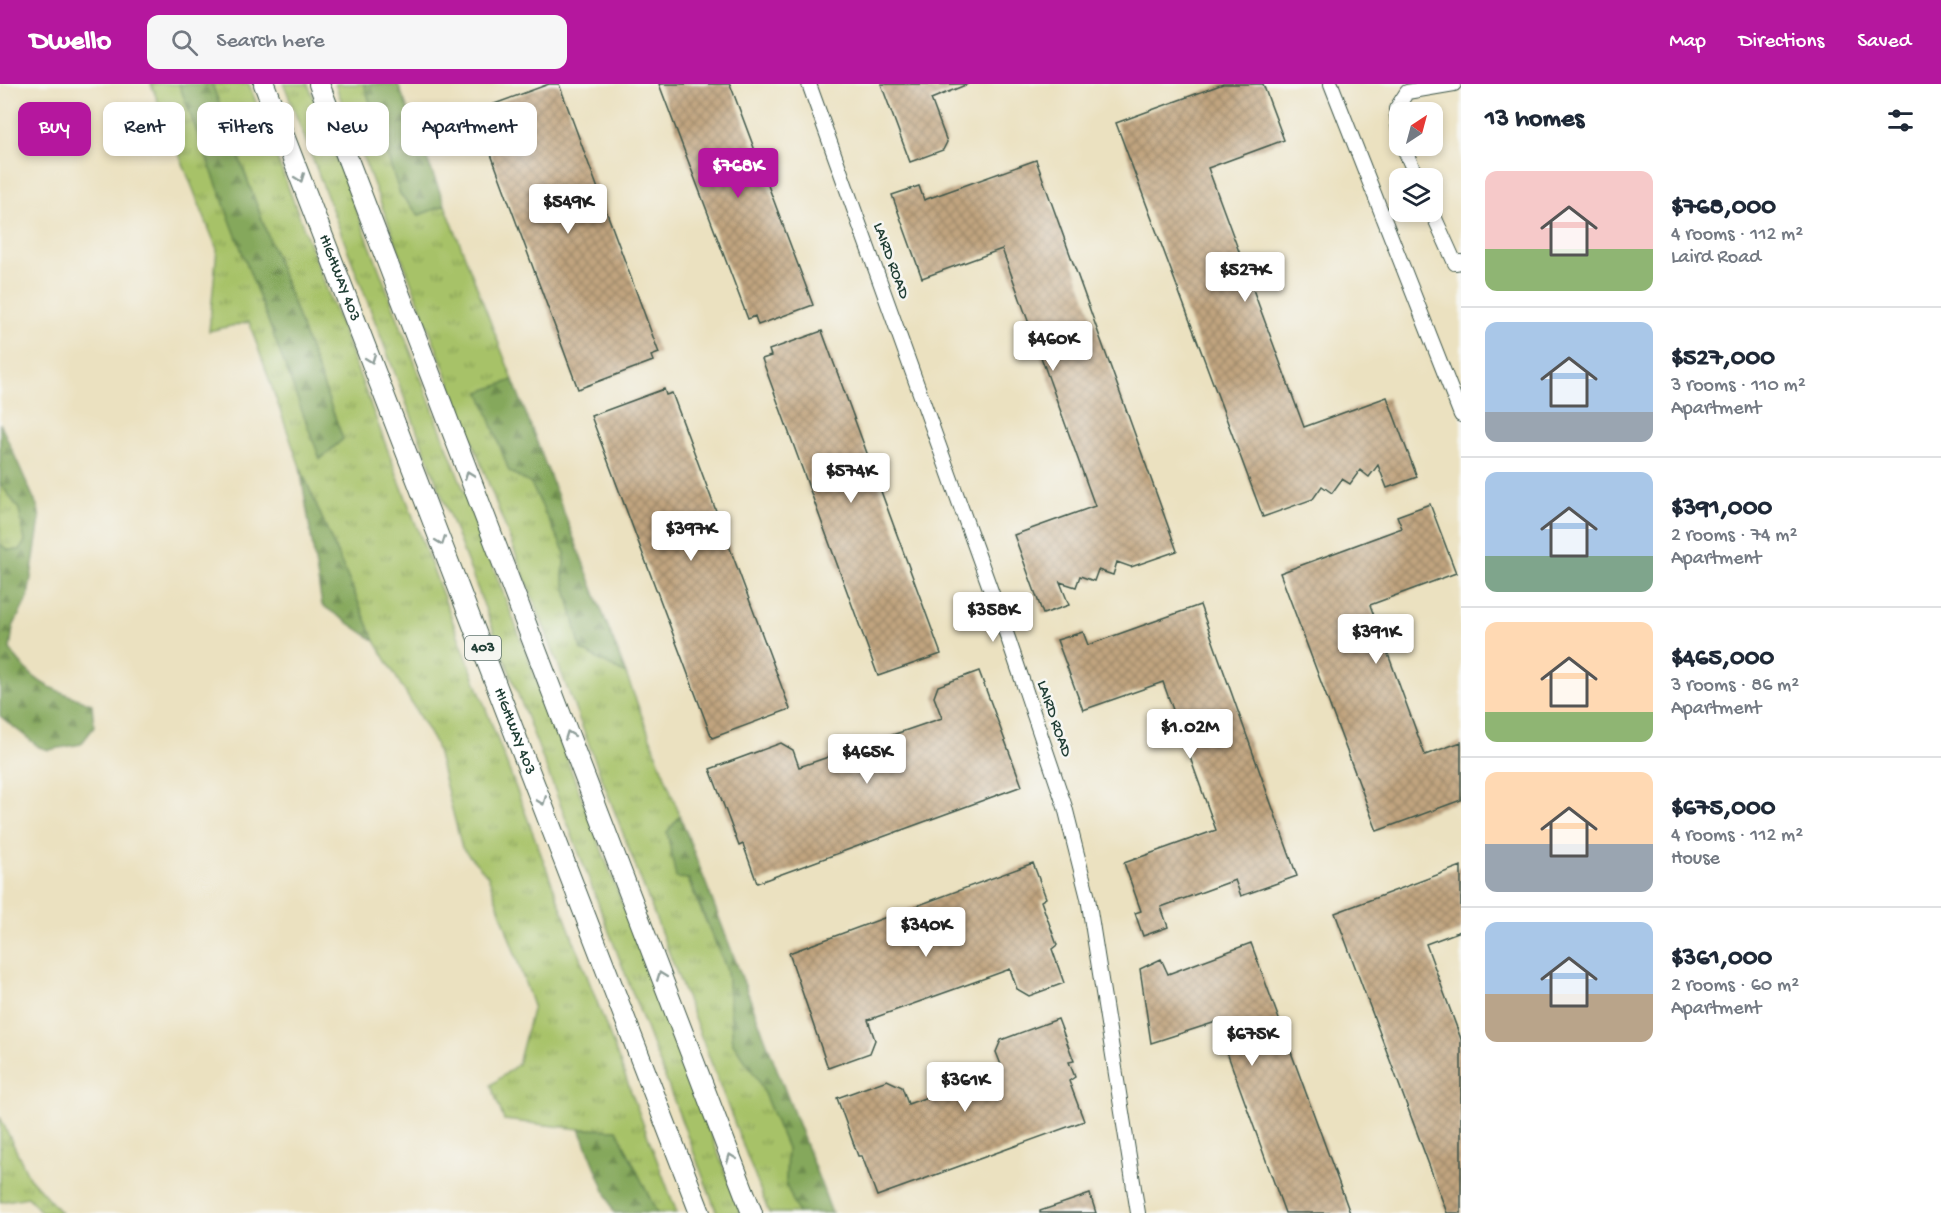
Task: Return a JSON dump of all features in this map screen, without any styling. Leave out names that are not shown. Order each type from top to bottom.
[{"type":"highway","name":"HIGHWAY 403","points":[[264,84],[700,1213]]},
{"type":"highway","points":[[319,84],[752,1213]]},
{"type":"street","name":"LAIRD ROAD","points":[[809,84],[1009,641],[1065,807],[1088,898],[1138,1213]]},
{"type":"street","points":[[1331,84],[1461,415]]},
{"type":"street","points":[[1401,102],[1407,92],[1454,84]]},
{"type":"street","points":[[1437,222],[1455,263],[1461,262]]},
{"type":"green space","points":[[151,84],[179,84],[197,132],[197,156],[206,156],[321,459],[343,439],[239,156],[276,156],[677,1213],[657,1213],[617,1130],[580,1129],[504,1120],[491,1085],[518,1064],[533,1006],[488,876],[462,848],[435,743],[375,641],[300,467],[249,322],[209,331],[217,249],[180,156],[185,156],[185,102],[158,102]]},
{"type":"green space","points":[[179,84],[212,84],[219,102],[197,102],[197,132]]},
{"type":"green space","points":[[212,84],[249,84],[256,102],[219,102]]},
{"type":"green space","points":[[284,84],[308,84],[315,102],[306,102],[306,141],[294,110],[294,102],[291,102]]},
{"type":"green space","points":[[335,84],[364,84],[370,102],[342,102]]},
{"type":"green space","points":[[364,84],[398,84],[405,102],[401,102],[401,156],[426,156],[445,205],[419,215],[400,194],[388,156],[389,102],[370,102]]},
{"type":"green space","points":[[206,156],[239,156],[343,439],[320,459]]},
{"type":"green space","points":[[312,156],[336,156],[741,1213],[717,1213]]},
{"type":"green space","points":[[363,156],[388,156],[400,194],[419,215],[445,205],[513,380],[481,392],[509,471],[531,483],[565,553],[563,576],[581,650],[626,674],[680,816],[667,832],[727,970],[733,1043],[758,1079],[787,1148],[786,1184],[798,1213],[769,1213]]},
{"type":"green space","points":[[513,380],[626,674],[581,650],[563,576],[565,553],[531,484],[509,471],[480,392]]},
{"type":"green space","points":[[0,423],[38,508],[40,519],[28,597],[13,627],[10,649],[36,679],[55,690],[92,704],[94,727],[81,744],[49,750],[39,747],[0,716],[0,544],[8,550],[20,550],[25,541],[19,509],[0,483]]},
{"type":"green space","points":[[300,467],[375,641],[322,605]]},
{"type":"green space","points":[[0,483],[19,509],[25,541],[20,550],[8,550],[0,544]]},
{"type":"green space","points":[[680,816],[832,1213],[798,1213],[786,1184],[787,1148],[758,1079],[733,1043],[727,970],[689,879],[676,878],[667,832]]},
{"type":"green space","points":[[0,1117],[29,1177],[61,1213],[42,1213],[28,1197],[0,1202]]},
{"type":"green space","points":[[580,1129],[617,1130],[657,1213],[614,1213]]},
{"type":"building","points":[[549,84],[559,84],[659,353],[651,356],[653,361],[578,389],[492,156],[537,156],[537,102],[500,102]]},
{"type":"building","points":[[659,84],[730,84],[813,305],[758,325],[755,316],[748,319]]},
{"type":"building","points":[[881,84],[968,84],[931,99],[947,142],[943,150],[910,162]]},
{"type":"building","points":[[1223,84],[1263,84],[1284,140],[1208,168],[1304,427],[1387,397],[1417,477],[1387,488],[1378,465],[1369,477],[1360,470],[1350,484],[1342,479],[1332,493],[1322,486],[1313,499],[1263,517],[1116,123]]},
{"type":"building","points":[[1036,160],[1177,551],[1131,567],[1117,562],[1113,575],[1098,570],[1094,581],[1080,576],[1076,587],[1060,582],[1069,605],[1043,614],[1014,535],[1095,506],[1002,249],[922,278],[892,195],[919,186],[924,200]]},
{"type":"building","points":[[822,331],[941,654],[878,676],[762,359],[771,356],[769,350]]},
{"type":"building","points":[[664,389],[666,395],[672,393],[790,709],[712,738],[591,416]]},
{"type":"building","points":[[1430,504],[1456,573],[1370,605],[1425,755],[1461,742],[1461,800],[1377,831],[1280,573],[1402,528],[1397,516]]},
{"type":"building","points":[[1200,605],[1297,876],[1241,896],[1235,880],[1161,907],[1168,927],[1143,936],[1135,913],[1141,911],[1124,863],[1216,830],[1163,682],[1083,710],[1057,640],[1083,632],[1088,645]]},
{"type":"building","points":[[979,671],[1022,786],[757,883],[743,844],[739,846],[710,769],[781,743],[793,750],[799,767],[942,718],[934,697],[938,686]]},
{"type":"building","points":[[1033,863],[1046,898],[1041,901],[1057,945],[1052,949],[1064,983],[1029,996],[1017,989],[1010,969],[868,1020],[875,1040],[870,1053],[828,1068],[789,953]]},
{"type":"building","points":[[1461,866],[1461,931],[1426,944],[1461,1039],[1461,1213],[1447,1213],[1335,913]]},
{"type":"building","points":[[1251,943],[1350,1213],[1285,1213],[1216,1022],[1151,1043],[1140,969],[1161,959],[1168,974]]},
{"type":"building","points":[[1058,1019],[1074,1061],[1069,1062],[1075,1077],[1069,1081],[1084,1121],[877,1196],[862,1156],[858,1156],[837,1098],[887,1080],[902,1087],[908,1104],[1003,1070],[996,1052],[1001,1040]]},
{"type":"building","points":[[1090,1194],[1096,1213],[1040,1213],[1040,1211]]}]
